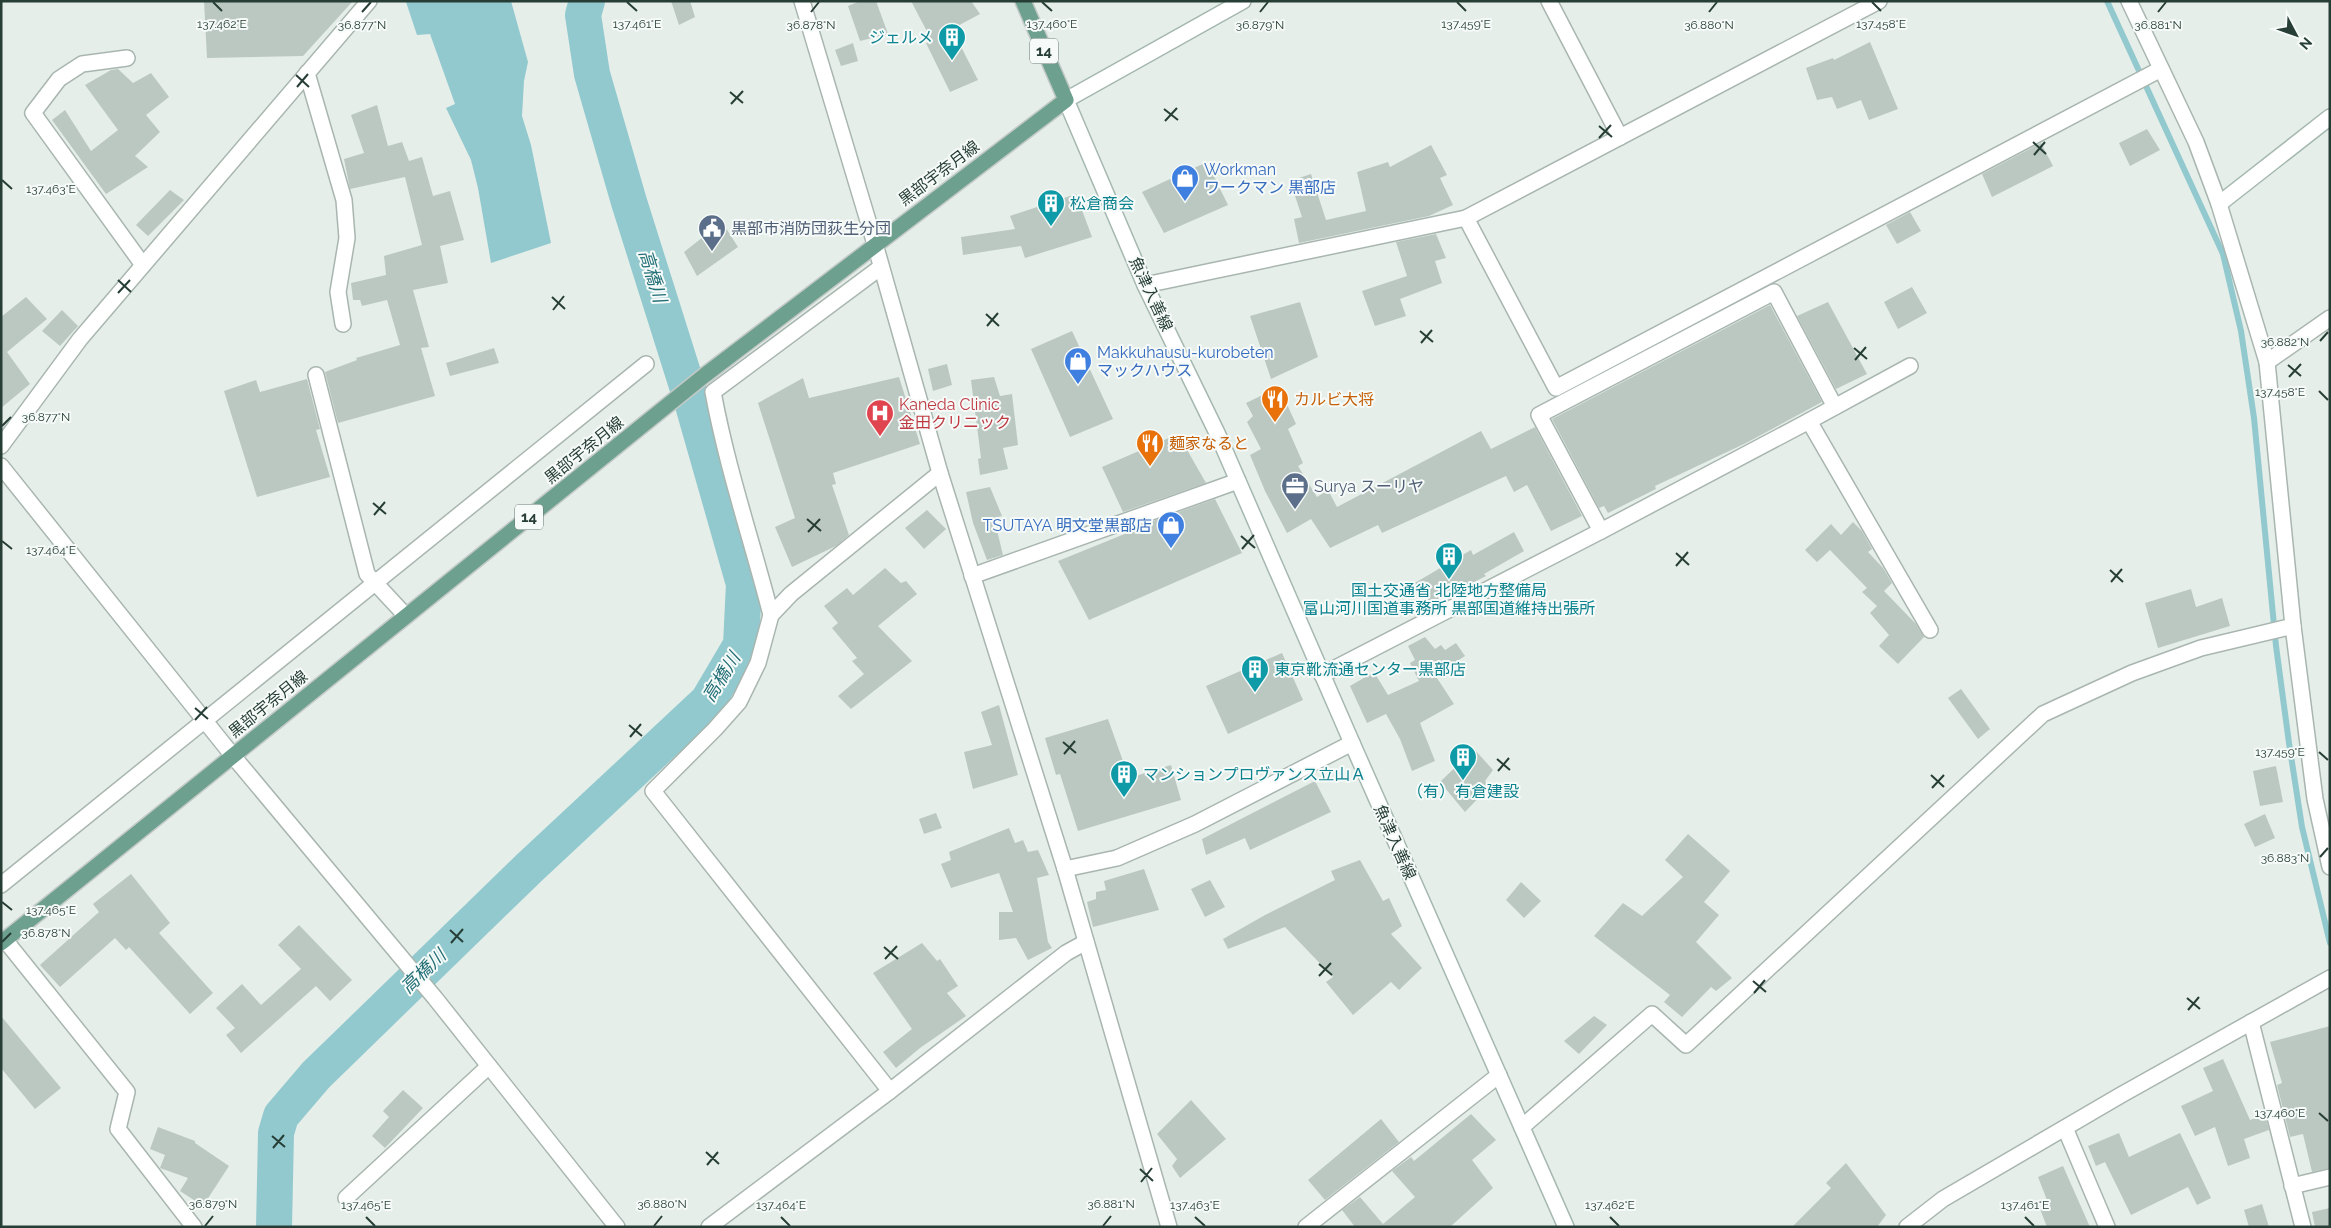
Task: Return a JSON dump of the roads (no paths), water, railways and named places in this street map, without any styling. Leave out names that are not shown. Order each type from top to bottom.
[{"type":"main road","name":"14","points":[[1023,1],[1066,100]]},
{"type":"main road","name":"黒部宇奈月線","points":[[3,942],[697,381],[1066,100]]},
{"type":"street","points":[[1,446],[80,339],[369,1]]},
{"type":"street","points":[[802,1],[875,244],[940,473],[1065,869],[1169,1227]]},
{"type":"street","points":[[1066,100],[1242,1]]},
{"type":"street","points":[[1549,1],[1620,137]]},
{"type":"street","points":[[1146,285],[1466,218],[1879,1]]},
{"type":"street","points":[[2129,1],[2196,142],[2219,204],[2267,362],[2293,626],[2316,799],[2330,867]]},
{"type":"street","points":[[127,58],[82,64],[59,79],[33,112],[143,265]]},
{"type":"street","points":[[1466,218],[1556,388],[2161,69]]},
{"type":"street","points":[[307,73],[344,200],[347,238],[338,292],[343,324]]},
{"type":"street","name":"魚津入善線","points":[[1066,100],[1146,285],[1218,435],[1566,1227]]},
{"type":"street","points":[[2219,204],[2330,117]]},
{"type":"street","points":[[771,615],[723,445],[713,392],[881,267]]},
{"type":"street","points":[[1601,531],[1539,414],[1774,292],[1835,407]]},
{"type":"street","points":[[2267,362],[2330,318]]},
{"type":"street","points":[[1,886],[646,364]]},
{"type":"street","points":[[1322,675],[1601,531],[1910,366]]},
{"type":"street","points":[[316,375],[367,574],[406,616]]},
{"type":"street","points":[[1809,421],[1930,630]]},
{"type":"street","points":[[1,466],[232,756],[489,1066],[617,1227]]},
{"type":"street","points":[[890,1091],[653,791],[716,729],[739,702],[758,663],[771,615],[791,594],[940,473]]},
{"type":"street","points":[[972,576],[1238,481]]},
{"type":"street","points":[[1522,1127],[1652,1014],[1686,1045],[2043,714],[2132,673],[2201,648],[2293,626]]},
{"type":"street","points":[[1065,869],[1117,858],[1178,832],[1352,743]]},
{"type":"street","points":[[3,942],[127,1092],[118,1129],[194,1227]]},
{"type":"street","points":[[709,1227],[890,1091],[1066,953],[1086,942]]},
{"type":"street","points":[[1907,1227],[1943,1199],[2330,978]]},
{"type":"street","points":[[2251,1022],[2303,1227]]},
{"type":"street","points":[[346,1198],[489,1066]]},
{"type":"street","points":[[1306,1227],[1499,1075]]},
{"type":"street","points":[[2065,1128],[2107,1227]]},
{"type":"street","points":[[2292,1186],[2330,1177]]},
{"type":"water","points":[[511,1],[528,62],[524,81],[522,116],[531,145],[551,243],[491,263],[478,188],[471,160],[446,108],[455,104],[430,34],[417,35],[406,2]]},
{"type":"waterway","name":"高橋川","points":[[274,1227],[276,1133],[281,1116],[316,1075],[529,868],[708,701],[741,645],[744,584],[693,405],[629,202],[592,74],[583,15],[587,1]]},
{"type":"waterway","points":[[2107,1],[2223,254],[2241,331],[2254,418],[2276,646],[2302,827],[2330,943]]},
{"type":"place","name":"ジェルメ","points":[[952,61]]},
{"type":"place","name":"Workman ワークマン 黒部店","points":[[1185,202]]},
{"type":"place","name":"松倉商会","points":[[1051,227]]},
{"type":"place","name":"黒部市消防団荻生分団","points":[[712,252]]},
{"type":"place","name":"Makkuhausu-kurobeten マックハウス","points":[[1078,385]]},
{"type":"place","name":"カルビ大将","points":[[1275,423]]},
{"type":"place","name":"Kaneda Clinic 金田クリニック","points":[[880,437]]},
{"type":"place","name":"麺家なると","points":[[1150,467]]},
{"type":"place","name":"Surya スーリヤ","points":[[1295,510]]},
{"type":"place","name":"TSUTAYA 明文堂黒部店","points":[[1171,549]]},
{"type":"place","name":"国土交通省 北陸地方整備局 富山河川国道事務所 黒部国道維持出張所","points":[[1449,580]]},
{"type":"place","name":"東京靴流通センター黒部店","points":[[1255,693]]},
{"type":"place","name":"（有）有倉建設","points":[[1463,781]]},
{"type":"place","name":"マンションプロヴァンス立山Ａ","points":[[1124,798]]}]
